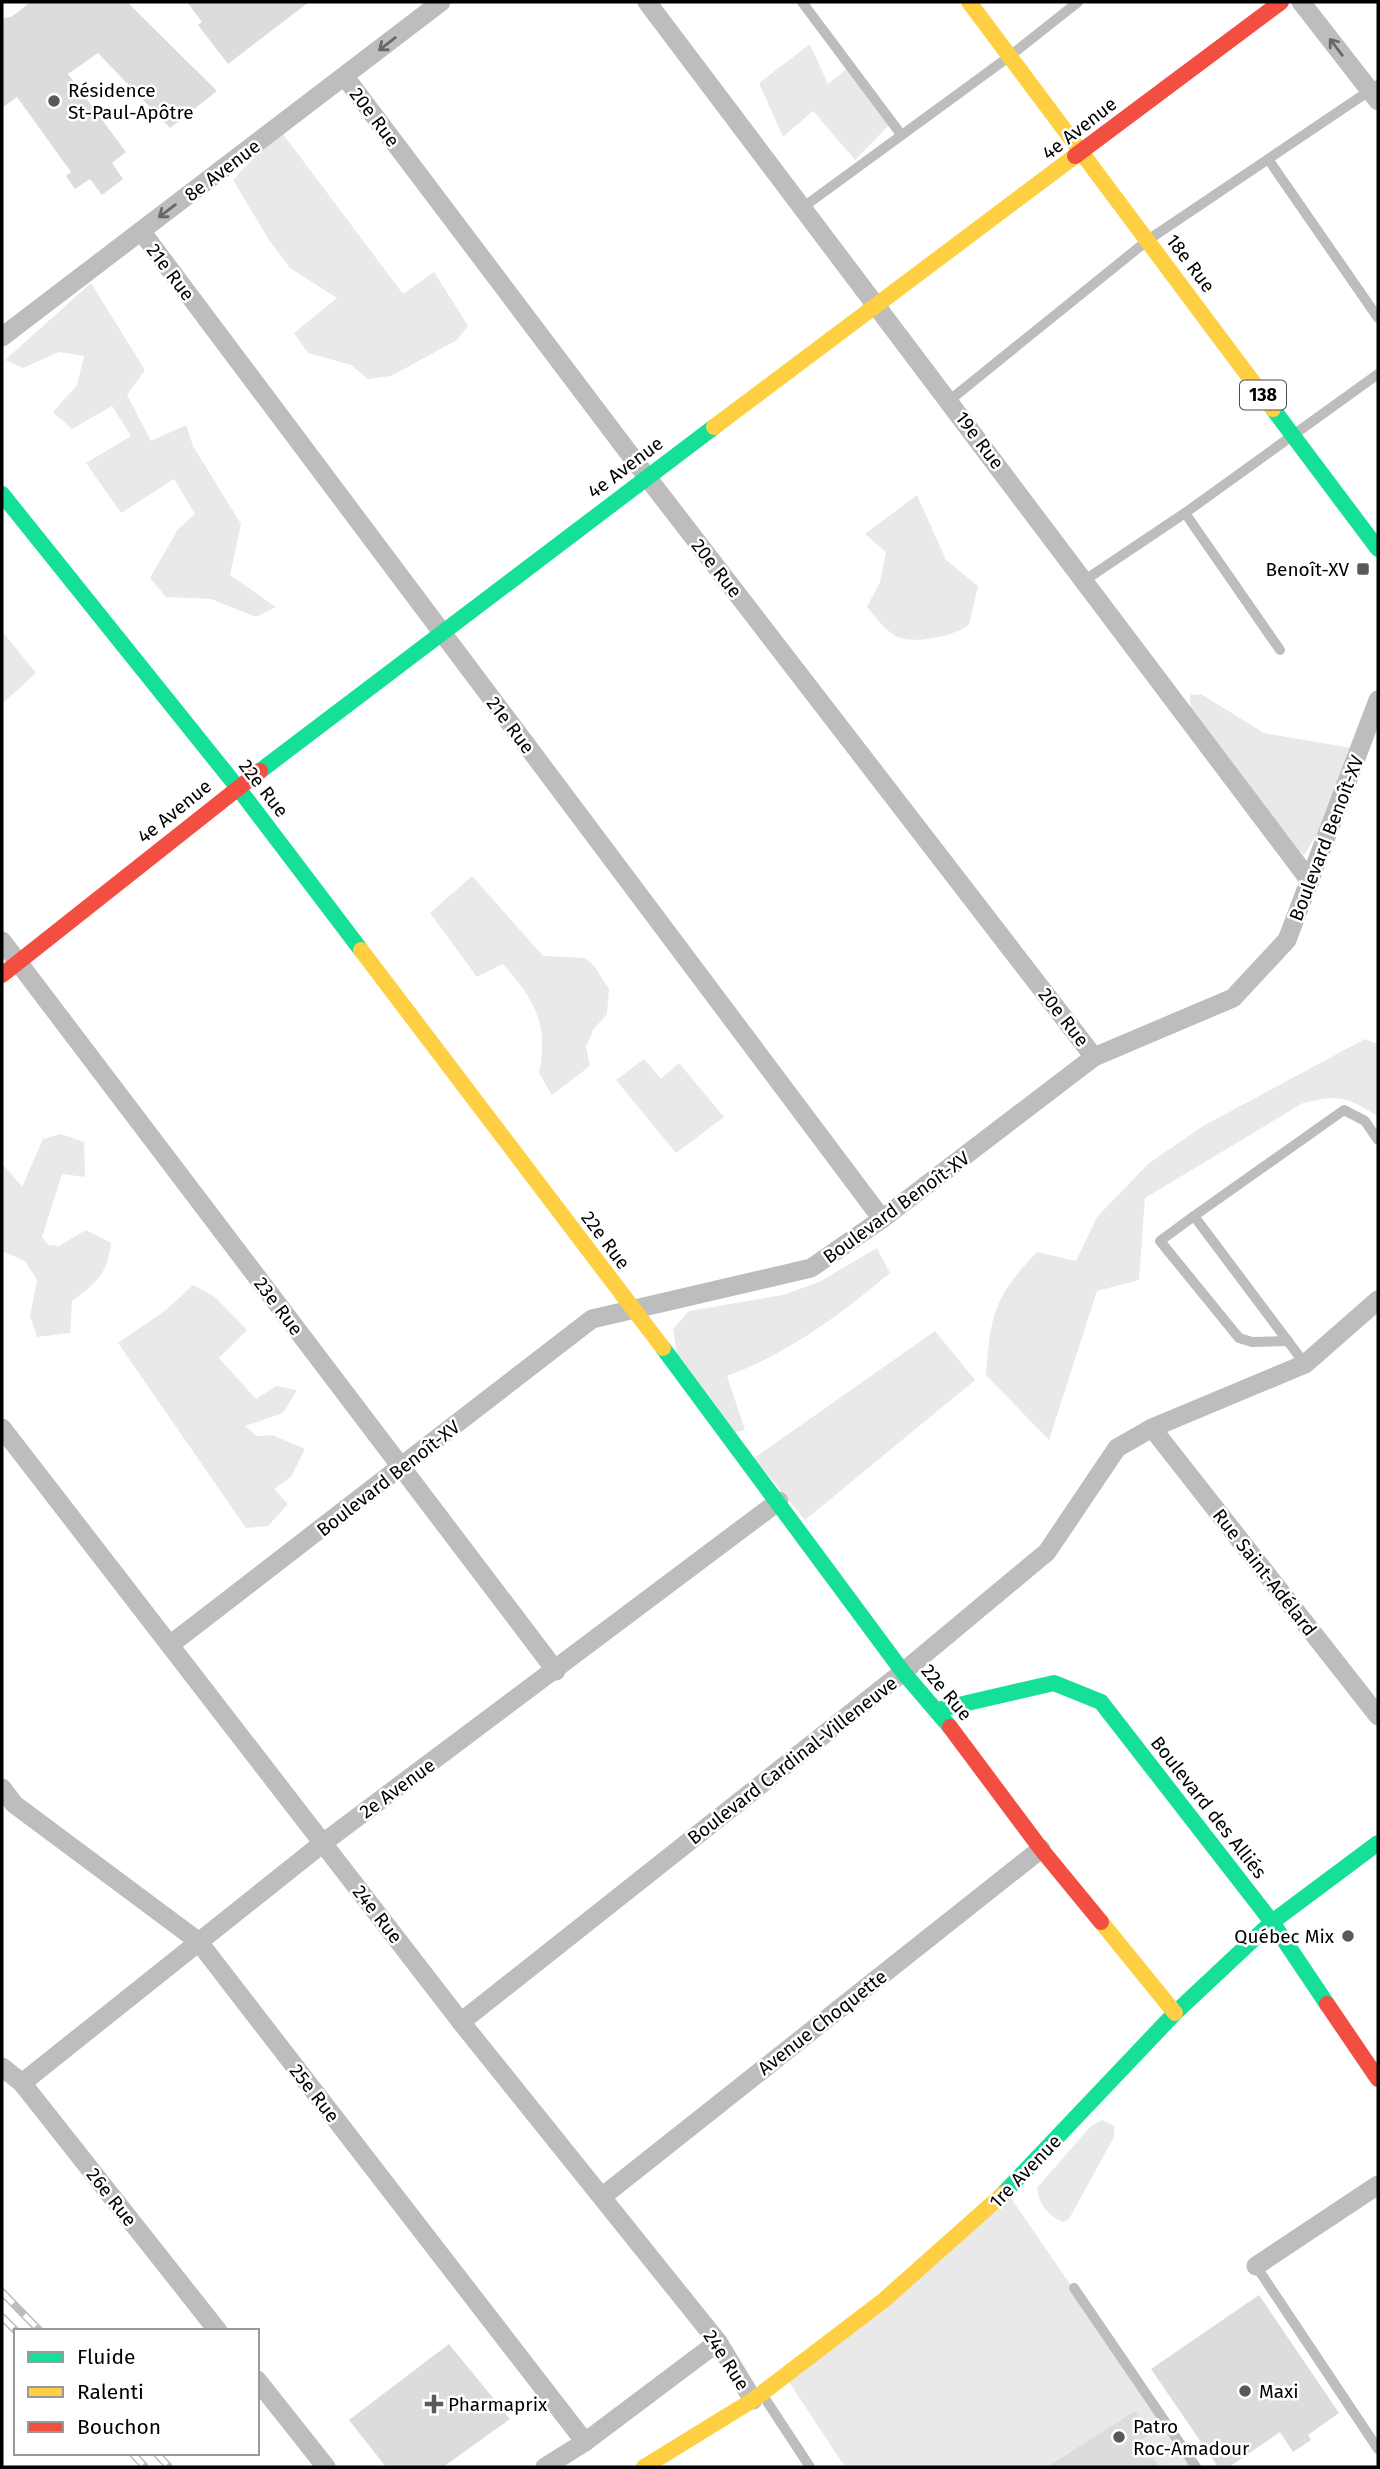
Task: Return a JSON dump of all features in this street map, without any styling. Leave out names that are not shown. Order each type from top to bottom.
[{"type":"street","name":"8e Avenue","points":[[2,337],[441,2]]},
{"type":"street","name":"19e Rue","points":[[647,2],[802,209],[878,304],[1310,881]]},
{"type":"street","name":"18e Rue","points":[[969,2],[1378,549]]},
{"type":"street","name":"4e Avenue","points":[[2,975],[238,788],[442,632],[1281,2]]},
{"type":"street","points":[[1301,2],[1376,93]]},
{"type":"street","name":"20e Rue","points":[[345,77],[647,477],[1094,1057]]},
{"type":"street","name":"21e Rue","points":[[141,231],[882,1219]]},
{"type":"street","name":"22e Rue","points":[[2,494],[238,788],[779,1501],[903,1672],[937,1710],[1041,1849],[1175,2013]]},
{"type":"street","name":"Boulevard Benoît-XV","points":[[171,1644],[592,1320],[811,1268],[882,1219],[1094,1057],[1233,998],[1287,940],[1378,700]]},
{"type":"street","name":"23e Rue","points":[[2,941],[556,1671]]},
{"type":"street","name":"Boulevard Cardinal-Villeneuve","points":[[461,2022],[903,1672],[1047,1552],[1118,1448],[1152,1428],[1305,1364],[1377,1304]]},
{"type":"street","name":"24e Rue","points":[[2,1428],[461,2022],[603,2196],[757,2396]]},
{"type":"street","name":"Rue Saint-Adélard","points":[[1152,1428],[1378,1716]]},
{"type":"street","name":"2e Avenue","points":[[22,2083],[323,1843],[556,1671],[779,1501]]},
{"type":"street","name":"Boulevard des Alliés","points":[[937,1710],[1054,1683],[1101,1703],[1272,1922],[1378,2079]]},
{"type":"street","name":"25e Rue","points":[[2,1788],[14,1804],[198,1941],[584,2442]]},
{"type":"street","name":"1re Avenue","points":[[644,2467],[757,2396],[884,2300],[947,2247],[1006,2192],[1175,2013],[1272,1922],[1378,1843]]},
{"type":"street","name":"Avenue Choquette","points":[[603,2196],[1041,1849]]},
{"type":"street","name":"26e Rue","points":[[2,2067],[22,2083],[216,2329]]},
{"type":"street","points":[[1256,2266],[1378,2185]]},
{"type":"street","points":[[545,2467],[584,2442],[718,2342]]},
{"type":"street","points":[[259,2383],[326,2467]]},
{"type":"lane","points":[[802,2],[900,133]]},
{"type":"lane","points":[[802,209],[900,133],[1010,56],[1078,2]]},
{"type":"lane","points":[[950,400],[1147,240],[1268,159],[1376,93]]},
{"type":"lane","points":[[1268,159],[1378,318]]},
{"type":"lane","points":[[1085,580],[1185,513],[1378,374]]},
{"type":"lane","points":[[1185,513],[1280,650]]},
{"type":"lane","points":[[1288,1341],[1252,1342],[1239,1338],[1160,1241],[1344,1110],[1365,1121],[1378,1140]]},
{"type":"lane","points":[[1194,1216],[1305,1364]]},
{"type":"lane","points":[[1256,2266],[1378,2449]]},
{"type":"lane","points":[[1074,2288],[1196,2467]]},
{"type":"lane","points":[[757,2396],[810,2467]]},
{"type":"shaded area","points":[[810,44],[828,84],[849,67],[890,124],[855,160],[813,111],[783,137],[759,83]]},
{"type":"shaded area","points":[[280,130],[403,294],[434,272],[468,326],[457,340],[391,376],[368,379],[351,365],[308,353],[294,333],[337,298],[290,268],[269,240],[233,180]]},
{"type":"shaded area","points":[[91,283],[145,370],[127,395],[151,441],[186,425],[193,446],[241,524],[230,575],[276,607],[256,617],[211,599],[166,597],[150,578],[178,529],[195,514],[174,479],[121,513],[86,463],[131,436],[112,406],[72,429],[53,412],[77,385],[84,356],[59,352],[23,368],[5,360]]},
{"type":"shaded area","points":[[917,495],[946,560],[978,586],[969,625],[943,636],[911,640],[890,632],[867,607],[880,582],[886,552],[865,534]]},
{"type":"shaded area","points":[[2,631],[36,673],[2,704]]},
{"type":"shaded area","points":[[1201,694],[1264,733],[1357,749],[1325,821],[1304,855],[1280,835],[1191,712],[1190,695]]},
{"type":"shaded area","points":[[472,876],[543,956],[585,958],[595,967],[609,989],[607,1014],[593,1030],[586,1047],[590,1066],[552,1095],[539,1073],[542,1056],[540,1026],[524,989],[503,964],[477,977],[430,913]]},
{"type":"shaded area","points":[[1365,1039],[1378,1044],[1378,1116],[1342,1099],[1303,1103],[1145,1198],[1139,1280],[1097,1291],[1049,1440],[986,1375],[990,1336],[997,1308],[1022,1268],[1037,1252],[1076,1261],[1097,1217],[1148,1164],[1203,1126]]},
{"type":"shaded area","points":[[644,1059],[661,1079],[679,1063],[724,1117],[676,1153],[616,1080]]},
{"type":"shaded area","points":[[61,1134],[84,1142],[85,1177],[62,1174],[42,1237],[48,1245],[59,1246],[86,1230],[111,1243],[107,1263],[99,1277],[72,1301],[70,1333],[37,1337],[30,1316],[37,1280],[25,1261],[2,1251],[2,1163],[22,1187],[43,1139]]},
{"type":"shaded area","points":[[877,1248],[890,1273],[813,1332],[772,1356],[727,1376],[745,1430],[729,1434],[677,1354],[673,1329],[689,1311],[783,1295],[819,1282]]},
{"type":"shaded area","points":[[193,1285],[215,1297],[247,1330],[219,1358],[256,1399],[276,1386],[297,1390],[283,1413],[245,1426],[257,1436],[272,1435],[305,1449],[291,1477],[274,1489],[288,1504],[268,1526],[246,1528],[118,1343],[166,1310]]},
{"type":"shaded area","points":[[935,1331],[975,1380],[805,1520],[754,1458]]},
{"type":"shaded area","points":[[1102,2120],[1114,2126],[1114,2137],[1069,2219],[1063,2222],[1045,2209],[1037,2188],[1090,2127]]},
{"type":"shaded area","points":[[1006,2191],[1196,2467],[845,2467],[785,2376]]},
{"type":"building","name":"Résidence St-Paul-Apôtre","points":[[31,2],[127,2],[217,91],[170,128],[98,53],[68,74],[126,152],[112,163],[123,179],[102,195],[90,179],[75,189],[66,176],[71,172],[17,97],[2,108],[2,18],[11,17]]},
{"type":"building","points":[[187,2],[309,2],[228,64],[198,25],[202,22]]},
{"type":"building","name":"Maxi","points":[[1259,2295],[1339,2413],[1308,2435],[1311,2440],[1293,2452],[1280,2432],[1229,2467],[1218,2467],[1151,2369]]},
{"type":"building","name":"Pharmaprix","points":[[449,2344],[510,2419],[443,2467],[386,2467],[349,2420]]},
{"type":"building","name":"Patro Roc-Amadour","points":[[1135,2411],[1149,2435],[1141,2440],[1159,2467],[1047,2467]]},
{"type":"railway","points":[[2,2292],[38,2329]]},
{"type":"railway","points":[[2,2317],[14,2329]]},
{"type":"railway","points":[[134,2455],[145,2467]]},
{"type":"railway","points":[[158,2455],[169,2467]]},
{"type":"traffic: fast","points":[[1273,409],[1378,549]]},
{"type":"traffic: fast","points":[[260,771],[714,427]]},
{"type":"traffic: fast","points":[[2,494],[238,788],[361,950]]},
{"type":"traffic: fast","points":[[663,1348],[903,1672],[950,1727]]},
{"type":"traffic: fast","points":[[937,1710],[1054,1683],[1101,1702],[1272,1922],[1327,2004]]},
{"type":"traffic: fast","points":[[1003,2194],[1175,2013],[1272,1922],[1378,1843]]},
{"type":"traffic: slow","points":[[969,2],[1273,409]]},
{"type":"traffic: slow","points":[[714,427],[1075,156]]},
{"type":"traffic: slow","points":[[361,950],[663,1348]]},
{"type":"traffic: slow","points":[[1101,1922],[1175,2013]]},
{"type":"traffic: slow","points":[[644,2467],[753,2400],[884,2300],[1003,2194]]},
{"type":"traffic: jam","points":[[1075,156],[1281,2]]},
{"type":"traffic: jam","points":[[2,975],[260,771]]},
{"type":"traffic: jam","points":[[950,1727],[1041,1849],[1101,1922]]},
{"type":"traffic: jam","points":[[1327,2004],[1378,2079]]},
{"type":"place","name":"Résidence St-Paul-Apôtre","points":[[54,101]]},
{"type":"place","name":"Benoît-XV","points":[[1363,569]]},
{"type":"place","name":"Québec Mix","points":[[1348,1936]]},
{"type":"place","name":"Maxi","points":[[1245,2391]]},
{"type":"place","name":"Pharmaprix","points":[[434,2404]]},
{"type":"place","name":"Patro Roc-Amadour","points":[[1119,2437]]}]
